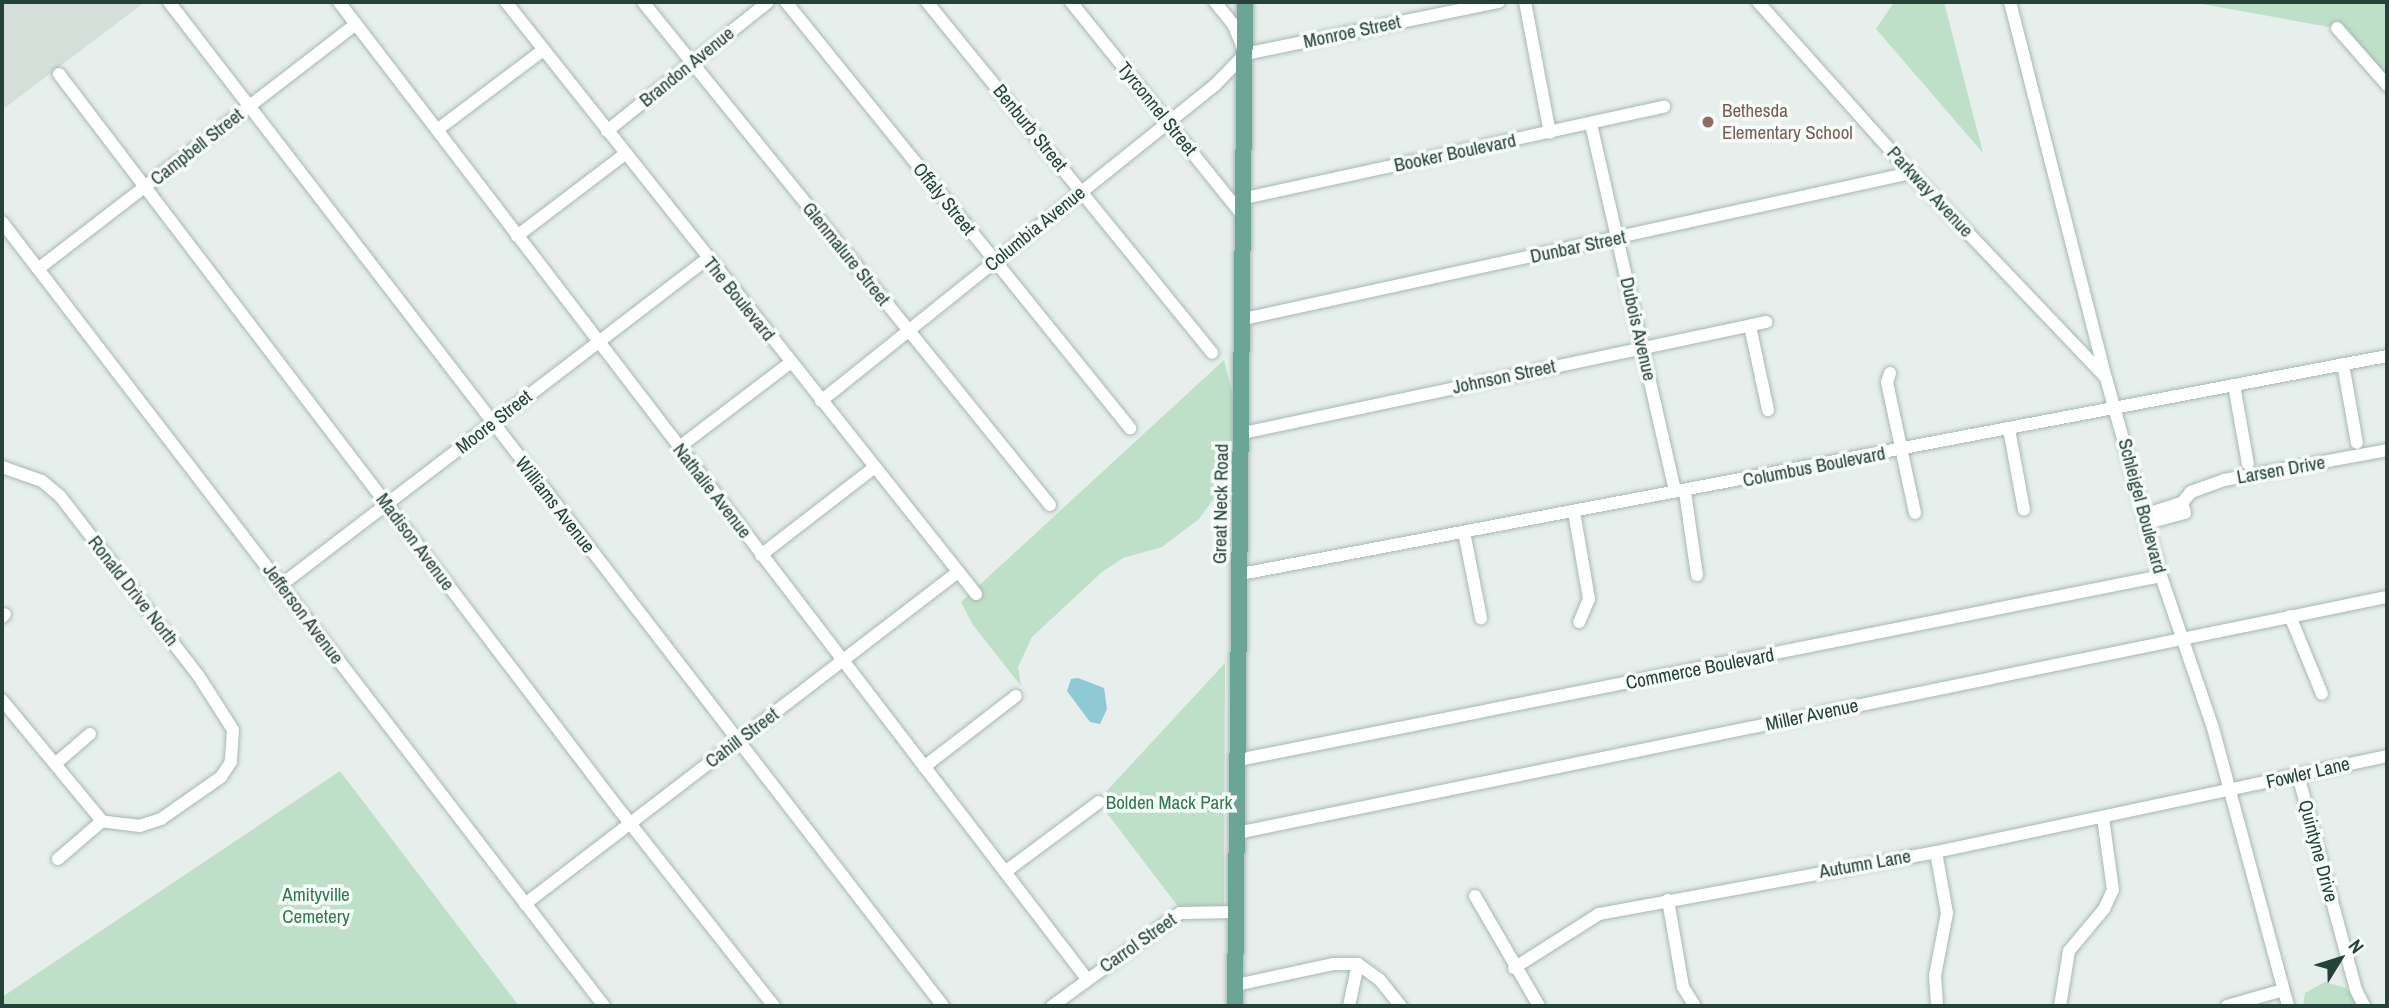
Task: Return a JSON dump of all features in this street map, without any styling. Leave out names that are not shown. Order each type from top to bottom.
[{"type":"main road","name":"Great Neck Road","points":[[1235,1006],[1243,433],[1245,2]]},
{"type":"street","name":"Williams Avenue","points":[[169,2],[943,1006]]},
{"type":"street","name":"Nathalie Avenue","points":[[339,2],[597,343],[1087,979]]},
{"type":"street","name":"The Boulevard","points":[[506,2],[707,259],[976,594]]},
{"type":"street","name":"Glenmalure Street","points":[[643,2],[1051,505]]},
{"type":"street","name":"Brandon Avenue","points":[[607,131],[768,2]]},
{"type":"street","name":"Offaly Street","points":[[786,2],[1130,428]]},
{"type":"street","name":"Benburb Street","points":[[927,2],[1212,353]]},
{"type":"street","name":"Tyrconnel Street","points":[[1071,2],[1244,217]]},
{"type":"street","points":[[1215,2],[1233,24],[1245,54]]},
{"type":"street","name":"Monroe Street","points":[[1245,54],[1499,2]]},
{"type":"street","points":[[1525,2],[1550,133]]},
{"type":"street","name":"Parkway Avenue","points":[[1758,2],[1911,173],[2106,378]]},
{"type":"street","name":"Schleigel Boulevard","points":[[2010,2],[2106,378],[2145,519],[2230,791],[2288,1006]]},
{"type":"street","name":"Campbell Street","points":[[38,269],[356,24]]},
{"type":"street","points":[[2336,28],[2387,85]]},
{"type":"street","points":[[437,130],[543,50]]},
{"type":"street","name":"Columbia Avenue","points":[[821,401],[1168,122],[1245,54]]},
{"type":"street","name":"Madison Avenue","points":[[59,74],[386,505],[774,1006]]},
{"type":"street","name":"Booker Boulevard","points":[[1245,198],[1664,107]]},
{"type":"street","name":"Dubois Avenue","points":[[1591,124],[1642,348],[1680,492],[1697,575]]},
{"type":"street","points":[[517,236],[625,154]]},
{"type":"street","name":"Dunbar Street","points":[[1244,319],[1911,173]]},
{"type":"street","name":"Jefferson Avenue","points":[[2,222],[604,1006]]},
{"type":"street","name":"Moore Street","points":[[281,585],[707,259]]},
{"type":"street","name":"Johnson Street","points":[[1243,433],[1766,323]]},
{"type":"street","points":[[1750,326],[1768,410]]},
{"type":"street","name":"Columbus Boulevard","points":[[1241,574],[2387,356]]},
{"type":"street","points":[[678,448],[790,363]]},
{"type":"street","points":[[2343,364],[2357,443]]},
{"type":"street","points":[[1890,373],[1887,382],[1915,513]]},
{"type":"street","points":[[2234,385],[2248,464]]},
{"type":"street","points":[[2009,429],[2024,510]]},
{"type":"street","name":"Larsen Drive","points":[[2145,519],[2182,503],[2191,492],[2224,480],[2387,450]]},
{"type":"street","name":"Ronald Drive North","points":[[2,467],[42,481],[60,496],[226,713],[235,744],[231,762],[220,778],[161,819],[140,826],[102,821]]},
{"type":"street","points":[[761,555],[874,467]]},
{"type":"street","points":[[1574,512],[1589,599],[1579,622]]},
{"type":"street","points":[[1464,532],[1480,618]]},
{"type":"street","name":"Cahill Street","points":[[525,904],[958,572]]},
{"type":"street","name":"Commerce Boulevard","points":[[1238,760],[2161,576]]},
{"type":"street","name":"Miller Avenue","points":[[1237,833],[2387,597]]},
{"type":"street","points":[[2290,616],[2322,694]]},
{"type":"street","points":[[924,767],[1016,696]]},
{"type":"street","points":[[2,700],[102,821],[58,859]]},
{"type":"street","points":[[55,764],[90,734]]},
{"type":"street","name":"Fowler Lane","points":[[2230,791],[2387,756]]},
{"type":"street","name":"Quintyne Drive","points":[[2298,775],[2356,990],[2364,1006]]},
{"type":"street","name":"Autumn Lane","points":[[1514,968],[1599,914],[1936,852],[2230,791]]},
{"type":"street","points":[[1005,872],[1099,802]]},
{"type":"street","points":[[2060,1006],[2069,951],[2104,909],[2113,890],[2103,818]]},
{"type":"street","points":[[1936,852],[1947,912],[1935,976],[1937,1006]]},
{"type":"street","points":[[1475,896],[1514,968],[1539,1006]]},
{"type":"street","points":[[1668,901],[1683,987],[1695,1006]]},
{"type":"street","name":"Carrol Street","points":[[1052,1006],[1180,913],[1236,912]]},
{"type":"street","points":[[1236,985],[1333,964],[1358,964],[1379,979],[1401,1006]]},
{"type":"street","points":[[1349,1006],[1358,964]]},
{"type":"street","points":[[2227,1006],[2283,990]]},
{"type":"shaded area","points":[[2,2],[145,2],[2,110]]},
{"type":"green space","points":[[1894,2],[1944,2],[1983,153],[1876,29]]},
{"type":"green space","points":[[2191,2],[2387,2],[2387,82],[2340,29]]},
{"type":"green space","points":[[1224,360],[1237,412],[1233,472],[1199,519],[1162,547],[1123,558],[1102,572],[1032,637],[1018,667],[1021,686],[973,625],[961,602]]},
{"type":"green space","name":"Bolden Mack Park","points":[[1225,663],[1224,908],[1180,909],[1103,808],[1103,795]]},
{"type":"green space","name":"Amityville Cemetery","points":[[340,771],[519,1006],[2,1006],[2,997]]},
{"type":"green space","points":[[2325,982],[2346,988],[2359,1006],[2303,1006],[2305,993]]},
{"type":"water","points":[[1078,678],[1104,688],[1107,709],[1100,724],[1090,722],[1067,691],[1071,679]]},
{"type":"place","name":"Bethesda Elementary School","points":[[1708,122]]}]
